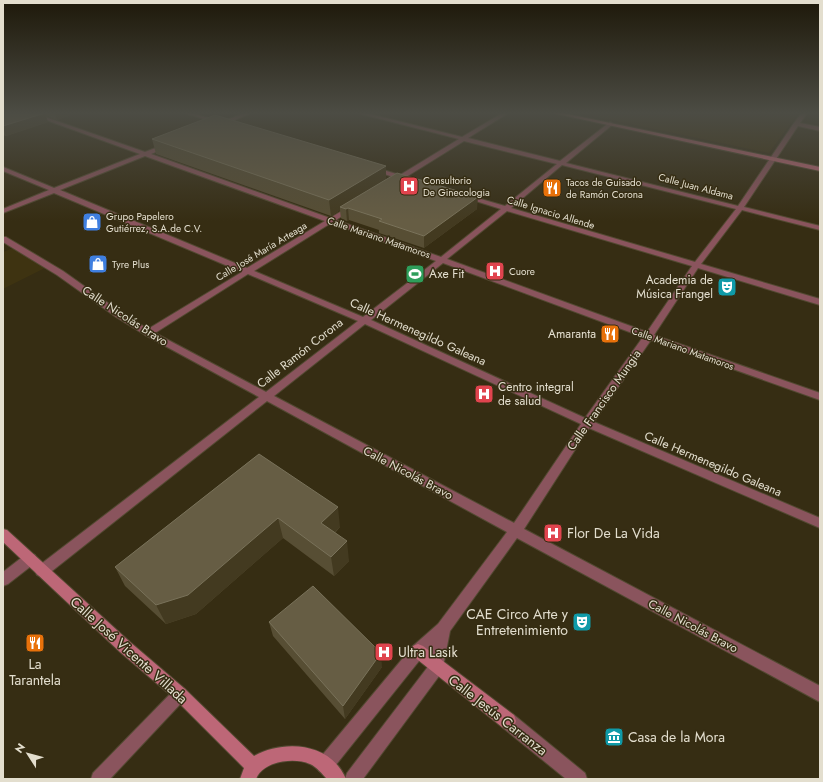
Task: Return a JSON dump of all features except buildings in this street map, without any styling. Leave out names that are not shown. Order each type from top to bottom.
[{"type":"main road","points":[[724,148],[820,170]]},
{"type":"main road","name":"Calle José Vicente Villada","points":[[3,534],[42,571],[180,694],[251,773]]},
{"type":"main road","name":"Calle Jesús Carranza","points":[[418,651],[508,721]]},
{"type":"main road","points":[[251,773],[268,758],[296,754],[314,758],[325,765],[338,779]]},
{"type":"street","name":"Calle Mariano Matamoros","points":[[128,148],[442,260],[648,336],[820,396]]},
{"type":"street","points":[[3,211],[158,148]]},
{"type":"street","points":[[397,179],[446,148]]},
{"type":"street","name":"Calle Juan Aldama","points":[[505,148],[820,228]]},
{"type":"street","name":"Calle Ramón Corona","points":[[42,571],[442,260],[580,148]]},
{"type":"street","name":"Calle Francisco Mungia","points":[[325,765],[418,651],[443,629],[516,530],[587,423],[696,266],[740,208],[780,148]]},
{"type":"street","points":[[364,166],[397,179],[414,181]]},
{"type":"street","name":"Calle Hermenegildo Galeana","points":[[3,169],[248,270],[364,320],[587,423],[820,523]]},
{"type":"street","name":"Calle Ignacio Allende","points":[[456,194],[820,302]]},
{"type":"street","name":"Calle José María Arteaga","points":[[148,333],[356,204]]},
{"type":"street","name":"Calle Nicolás Bravo","points":[[3,240],[60,273],[119,315],[148,333],[820,694]]},
{"type":"street","points":[[3,580],[30,559]]},
{"type":"street","name":"Calle Francisco Mungia","points":[[353,779],[437,667],[443,629]]},
{"type":"street","points":[[99,779],[180,694]]},
{"type":"street","name":"Calle Jesús Carranza","points":[[508,721],[578,779]]},
{"type":"shaded area","points":[[748,148],[772,148],[769,153]]},
{"type":"shaded area","points":[[13,248],[47,267],[3,289],[3,252]]},
{"type":"place","name":"Consultorio De Ginecologia","points":[[409,186]]},
{"type":"place","name":"Tacos de Guisado de Ramón Corona","points":[[552,188]]},
{"type":"place","name":"Grupo Papelero Gutiérrez, S.A.de C.V.","points":[[92,222]]},
{"type":"place","name":"Tyre Plus","points":[[98,264]]},
{"type":"place","name":"Cuore","points":[[495,271]]},
{"type":"place","name":"Axe Fit","points":[[415,274]]},
{"type":"place","name":"Academia de Música Frangel","points":[[727,287]]},
{"type":"place","name":"Amaranta","points":[[610,334]]},
{"type":"place","name":"Centro integral de salud","points":[[484,394]]},
{"type":"place","name":"Flor De La Vida","points":[[553,533]]},
{"type":"place","name":"CAE Circo Arte y Entretenimiento","points":[[582,622]]},
{"type":"place","name":"La Tarantela","points":[[35,643]]},
{"type":"place","name":"Ultra Lasik","points":[[384,652]]},
{"type":"place","name":"Casa de la Mora","points":[[614,737]]}]
